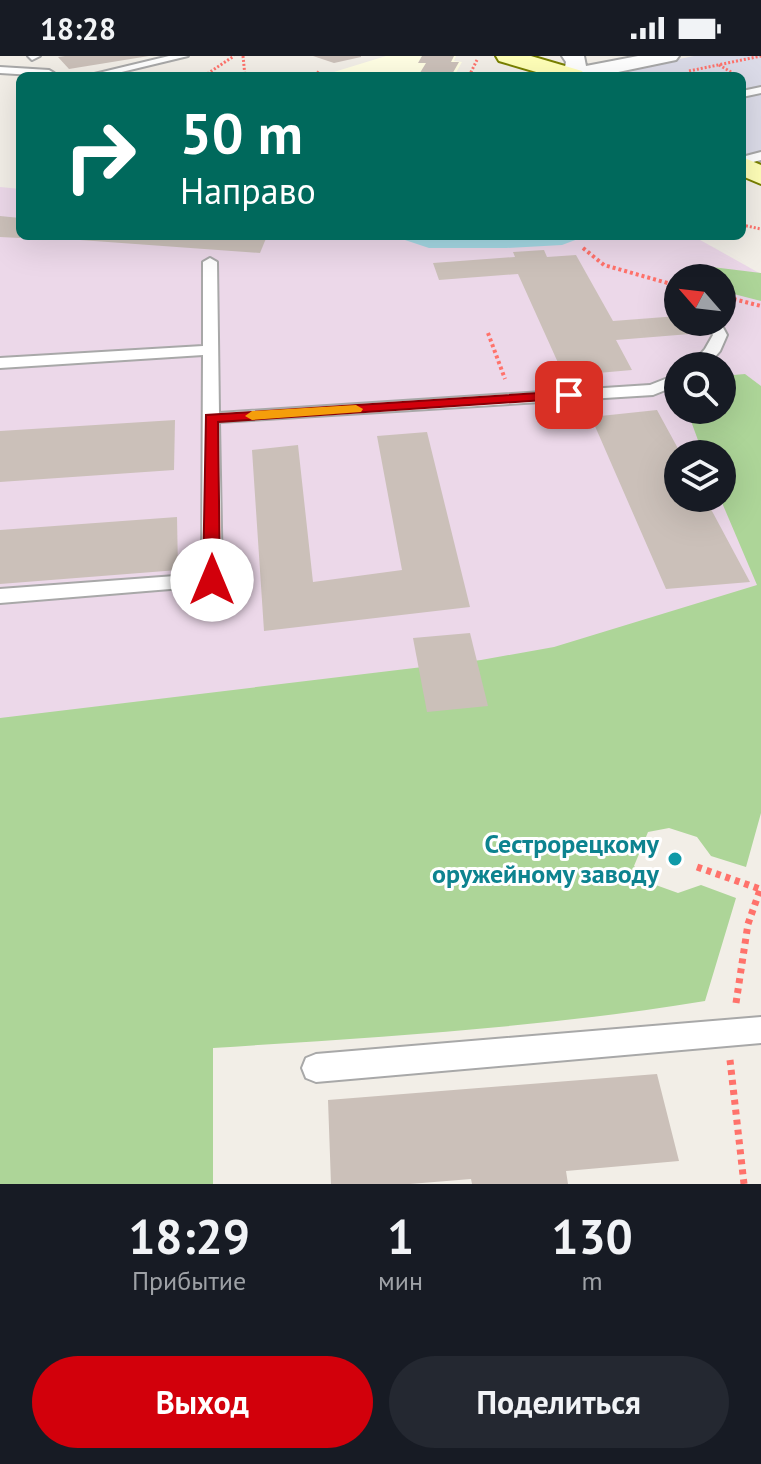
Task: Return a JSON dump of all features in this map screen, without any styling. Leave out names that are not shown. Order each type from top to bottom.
[{"type":"main road","points":[[507,56],[560,72]]},
{"type":"street","points":[[609,72],[673,65]]},
{"type":"lane","points":[[32,56],[52,72]]},
{"type":"lane","points":[[109,72],[183,56]]},
{"type":"lane","points":[[0,70],[28,72]]},
{"type":"lane","points":[[0,596],[212,580],[210,262]]},
{"type":"lane","points":[[0,363],[211,350]]},
{"type":"lane","points":[[211,418],[653,390],[664,385]]},
{"type":"lane","points":[[316,1068],[761,1030]]},
{"type":"path","points":[[210,72],[234,56]]},
{"type":"path","points":[[673,65],[718,65],[761,56]]},
{"type":"path","points":[[471,72],[477,60]]},
{"type":"path","points":[[718,65],[731,72]]},
{"type":"path","points":[[583,248],[604,265],[664,282]]},
{"type":"path","points":[[736,300],[761,306]]},
{"type":"path","points":[[488,333],[512,399]]},
{"type":"path","points":[[697,867],[760,889]]},
{"type":"shaded area","points":[[386,56],[456,56],[454,61],[462,62],[456,72],[334,72]]},
{"type":"shaded area","points":[[694,56],[761,56],[761,169],[746,161],[746,72],[616,72]]},
{"type":"shaded area","points":[[0,187],[16,189],[16,240],[700,240],[761,274],[761,593],[212,838],[213,1184],[0,1184]]},
{"type":"green space","points":[[736,270],[761,273],[761,301],[736,295]]},
{"type":"green space","points":[[745,374],[761,386],[761,813],[746,867],[711,856],[697,837],[669,828],[648,832],[634,866],[653,884],[678,893],[701,885],[736,898],[705,1001],[521,1025],[213,1048],[213,1184],[0,1184],[0,718],[481,660],[554,647],[757,585],[726,512],[736,512],[736,440],[698,440],[692,424],[736,424],[736,375]]},
{"type":"water","points":[[405,240],[575,240],[562,245],[429,248]]},
{"type":"building","points":[[65,56],[149,56],[69,69],[58,57]]},
{"type":"building","points":[[313,56],[361,56],[361,57],[334,63]]},
{"type":"building","points":[[422,56],[454,56],[451,62],[459,62],[453,72],[420,72],[426,63],[418,63]]},
{"type":"building","points":[[0,216],[16,218],[16,238],[0,237]]},
{"type":"building","points":[[80,240],[265,240],[260,253]]},
{"type":"building","points":[[544,250],[547,257],[576,255],[613,321],[664,317],[665,336],[616,340],[632,370],[564,376],[518,274],[439,280],[433,263],[515,257],[513,252]]},
{"type":"building","points":[[657,410],[673,440],[664,440],[664,512],[712,512],[750,582],[666,589],[591,417]]},
{"type":"building","points":[[175,420],[174,470],[0,482],[0,431]]},
{"type":"building","points":[[427,432],[470,607],[264,631],[252,450],[298,445],[313,582],[402,570],[377,436]]},
{"type":"building","points":[[177,517],[178,570],[0,584],[0,530]]},
{"type":"building","points":[[470,633],[488,706],[427,712],[413,638]]},
{"type":"building","points":[[657,1074],[679,1161],[566,1171],[568,1184],[472,1184],[471,1179],[410,1184],[331,1184],[328,1100]]},
{"type":"slow traffic","points":[[252,416],[356,409]]},
{"type":"place","name":"Сестрорецкому оружейному заводу","points":[[675,859]]},
{"type":"route","points":[[212,580],[211,418],[569,395]]}]
